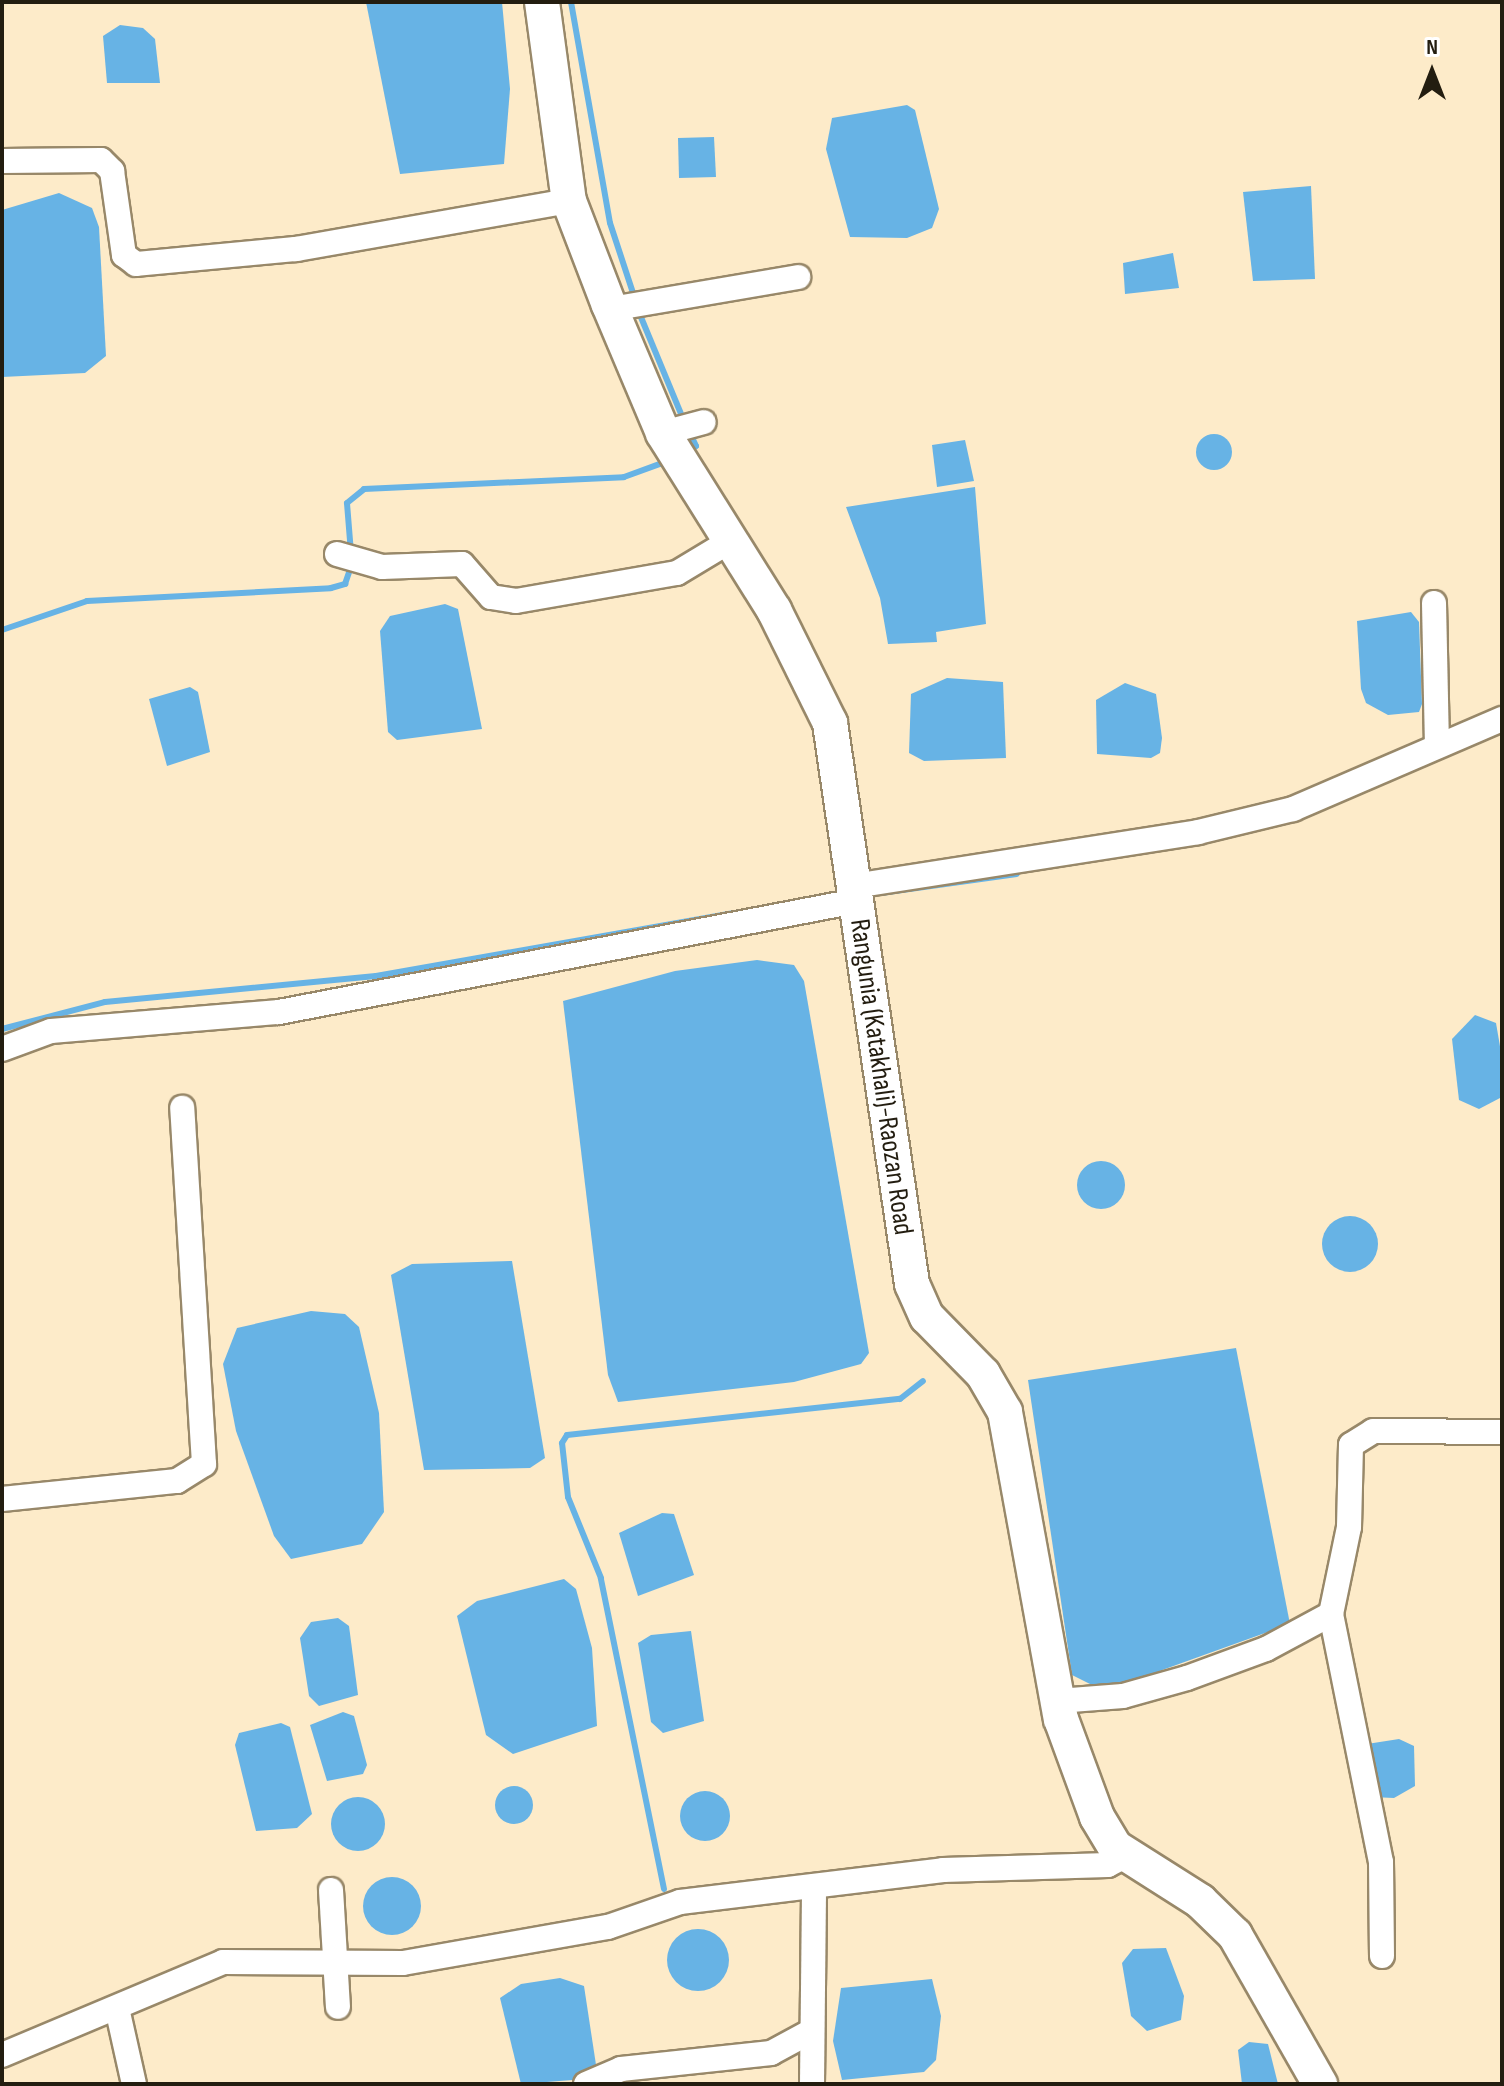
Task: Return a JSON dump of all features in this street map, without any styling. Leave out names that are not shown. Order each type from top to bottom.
[{"type":"main road","name":"Rangunia (Katakhali)-Raozan Road","points":[[542,2],[569,201],[626,305],[680,430],[687,472],[730,541],[830,723],[912,1284],[927,1317],[983,1374],[1005,1412],[1058,1701],[1097,1817],[1127,1855],[1200,1901],[1235,1935],[1320,2084]]},
{"type":"street","points":[[2,161],[101,160],[112,171],[124,255],[136,264],[296,249],[569,201]]},
{"type":"street","points":[[626,305],[798,277]]},
{"type":"street","points":[[337,554],[382,567],[462,564],[491,597],[516,601],[677,573],[730,541]]},
{"type":"street","points":[[1434,603],[1437,743]]},
{"type":"street","points":[[2,1049],[51,1031],[279,1012],[855,893],[1198,832],[1293,809],[1437,743],[1502,719]]},
{"type":"street","points":[[2,1499],[177,1481],[204,1464],[182,1108]]},
{"type":"street","points":[[1382,1956],[1381,1862],[1331,1614],[1349,1527],[1351,1445],[1373,1431],[1502,1432]]},
{"type":"street","points":[[1058,1701],[1123,1696],[1187,1678],[1266,1649],[1331,1614]]},
{"type":"street","points":[[2,2055],[223,1962],[403,1963],[501,1950],[608,1927],[680,1902],[943,1870],[1108,1865],[1127,1855]]},
{"type":"street","points":[[812,2084],[808,2033],[814,1886]]},
{"type":"street","points":[[331,1890],[340,1962],[338,2007]]},
{"type":"street","points":[[117,2008],[134,2084]]},
{"type":"street","points":[[586,2084],[621,2069],[771,2053],[808,2033]]},
{"type":"water","points":[[366,2],[502,2],[510,89],[504,164],[400,174]]},
{"type":"water","points":[[120,25],[143,28],[155,39],[160,83],[107,83],[103,36]]},
{"type":"water","points":[[907,105],[915,110],[939,209],[932,228],[907,238],[850,237],[826,149],[832,118]]},
{"type":"water","points":[[714,137],[716,177],[679,178],[678,138]]},
{"type":"water","points":[[1311,186],[1315,279],[1253,281],[1243,192]]},
{"type":"water","points":[[59,193],[92,208],[99,227],[106,356],[85,373],[2,377],[2,210]]},
{"type":"water","points":[[1173,253],[1179,288],[1125,294],[1123,263]]},
{"type":"water","points":[[1214,434],[1227,439],[1232,452],[1227,465],[1214,470],[1201,465],[1196,452],[1201,439]]},
{"type":"water","points":[[965,440],[974,481],[937,487],[932,445]]},
{"type":"water","points":[[975,487],[986,624],[936,632],[937,642],[888,644],[880,598],[846,507]]},
{"type":"water","points":[[445,604],[458,609],[482,729],[397,740],[388,732],[380,631],[390,616]]},
{"type":"water","points":[[1411,612],[1419,622],[1422,704],[1419,712],[1388,715],[1366,703],[1361,689],[1357,621]]},
{"type":"water","points":[[947,678],[1003,682],[1006,758],[924,761],[909,753],[911,694]]},
{"type":"water","points":[[1125,683],[1156,694],[1162,738],[1160,753],[1151,758],[1097,754],[1096,700]]},
{"type":"water","points":[[190,687],[198,692],[210,752],[167,766],[149,699]]},
{"type":"water","points":[[757,960],[794,965],[804,981],[869,1353],[861,1364],[794,1382],[618,1402],[608,1375],[563,1001],[675,971]]},
{"type":"water","points":[[1475,1015],[1496,1023],[1502,1058],[1500,1098],[1479,1109],[1459,1100],[1452,1039]]},
{"type":"water","points":[[1101,1161],[1118,1168],[1125,1185],[1118,1202],[1101,1209],[1084,1202],[1077,1185],[1084,1168]]},
{"type":"water","points":[[1350,1216],[1370,1224],[1378,1244],[1370,1264],[1350,1272],[1330,1264],[1322,1244],[1330,1224]]},
{"type":"water","points":[[512,1261],[545,1458],[530,1468],[424,1470],[391,1275],[412,1264]]},
{"type":"water","points":[[311,1311],[345,1314],[359,1327],[379,1413],[384,1512],[362,1544],[291,1559],[274,1536],[236,1431],[223,1364],[237,1328]]},
{"type":"water","points":[[1236,1348],[1290,1624],[1104,1691],[1072,1675],[1028,1380]]},
{"type":"water","points":[[662,1513],[674,1514],[694,1575],[638,1596],[619,1533]]},
{"type":"water","points":[[564,1579],[576,1589],[592,1648],[597,1726],[513,1754],[486,1735],[457,1616],[477,1601]]},
{"type":"water","points":[[338,1618],[349,1626],[358,1695],[319,1706],[309,1696],[300,1638],[311,1622]]},
{"type":"water","points":[[691,1631],[704,1721],[663,1733],[651,1722],[638,1643],[651,1635]]},
{"type":"water","points":[[343,1712],[354,1716],[367,1765],[363,1774],[327,1781],[310,1725]]},
{"type":"water","points":[[281,1723],[290,1727],[312,1814],[297,1828],[256,1831],[235,1745],[239,1733]]},
{"type":"water","points":[[1399,1739],[1414,1746],[1415,1786],[1394,1798],[1372,1797],[1367,1744]]},
{"type":"water","points":[[514,1786],[527,1792],[533,1805],[527,1818],[514,1824],[501,1818],[495,1805],[501,1792]]},
{"type":"water","points":[[705,1791],[723,1798],[730,1816],[723,1834],[705,1841],[687,1834],[680,1816],[687,1798]]},
{"type":"water","points":[[358,1797],[377,1805],[385,1824],[377,1843],[358,1851],[339,1843],[331,1824],[339,1805]]},
{"type":"water","points":[[392,1877],[413,1885],[421,1906],[413,1927],[392,1935],[371,1927],[363,1906],[371,1885]]},
{"type":"water","points":[[692,1929],[704,1929],[720,1938],[727,1948],[727,1972],[720,1982],[704,1991],[692,1991],[672,1977],[667,1966],[667,1954],[681,1934]]},
{"type":"water","points":[[1166,1948],[1184,1996],[1181,2020],[1147,2031],[1131,2016],[1122,1963],[1133,1949]]},
{"type":"water","points":[[560,1978],[584,1986],[598,2078],[521,2084],[500,1998],[521,1984]]},
{"type":"water","points":[[932,1979],[941,2016],[936,2060],[924,2072],[842,2080],[833,2041],[841,1988]]},
{"type":"water","points":[[1249,2042],[1268,2044],[1278,2084],[1242,2084],[1238,2050]]},
{"type":"waterway","points":[[571,2],[610,223],[635,299]]},
{"type":"waterway","points":[[638,310],[684,421]]},
{"type":"waterway","points":[[689,431],[696,446],[689,450]]},
{"type":"waterway","points":[[351,553],[347,503],[364,489],[624,477],[668,461]]},
{"type":"waterway","points":[[2,630],[87,601],[331,588],[345,584],[352,564]]},
{"type":"waterway","points":[[881,893],[1017,874]]},
{"type":"waterway","points":[[2,1029],[105,1002],[376,976],[732,913]]},
{"type":"waterway","points":[[664,1889],[601,1578],[568,1497],[562,1443],[567,1435],[900,1399],[923,1381]]}]
